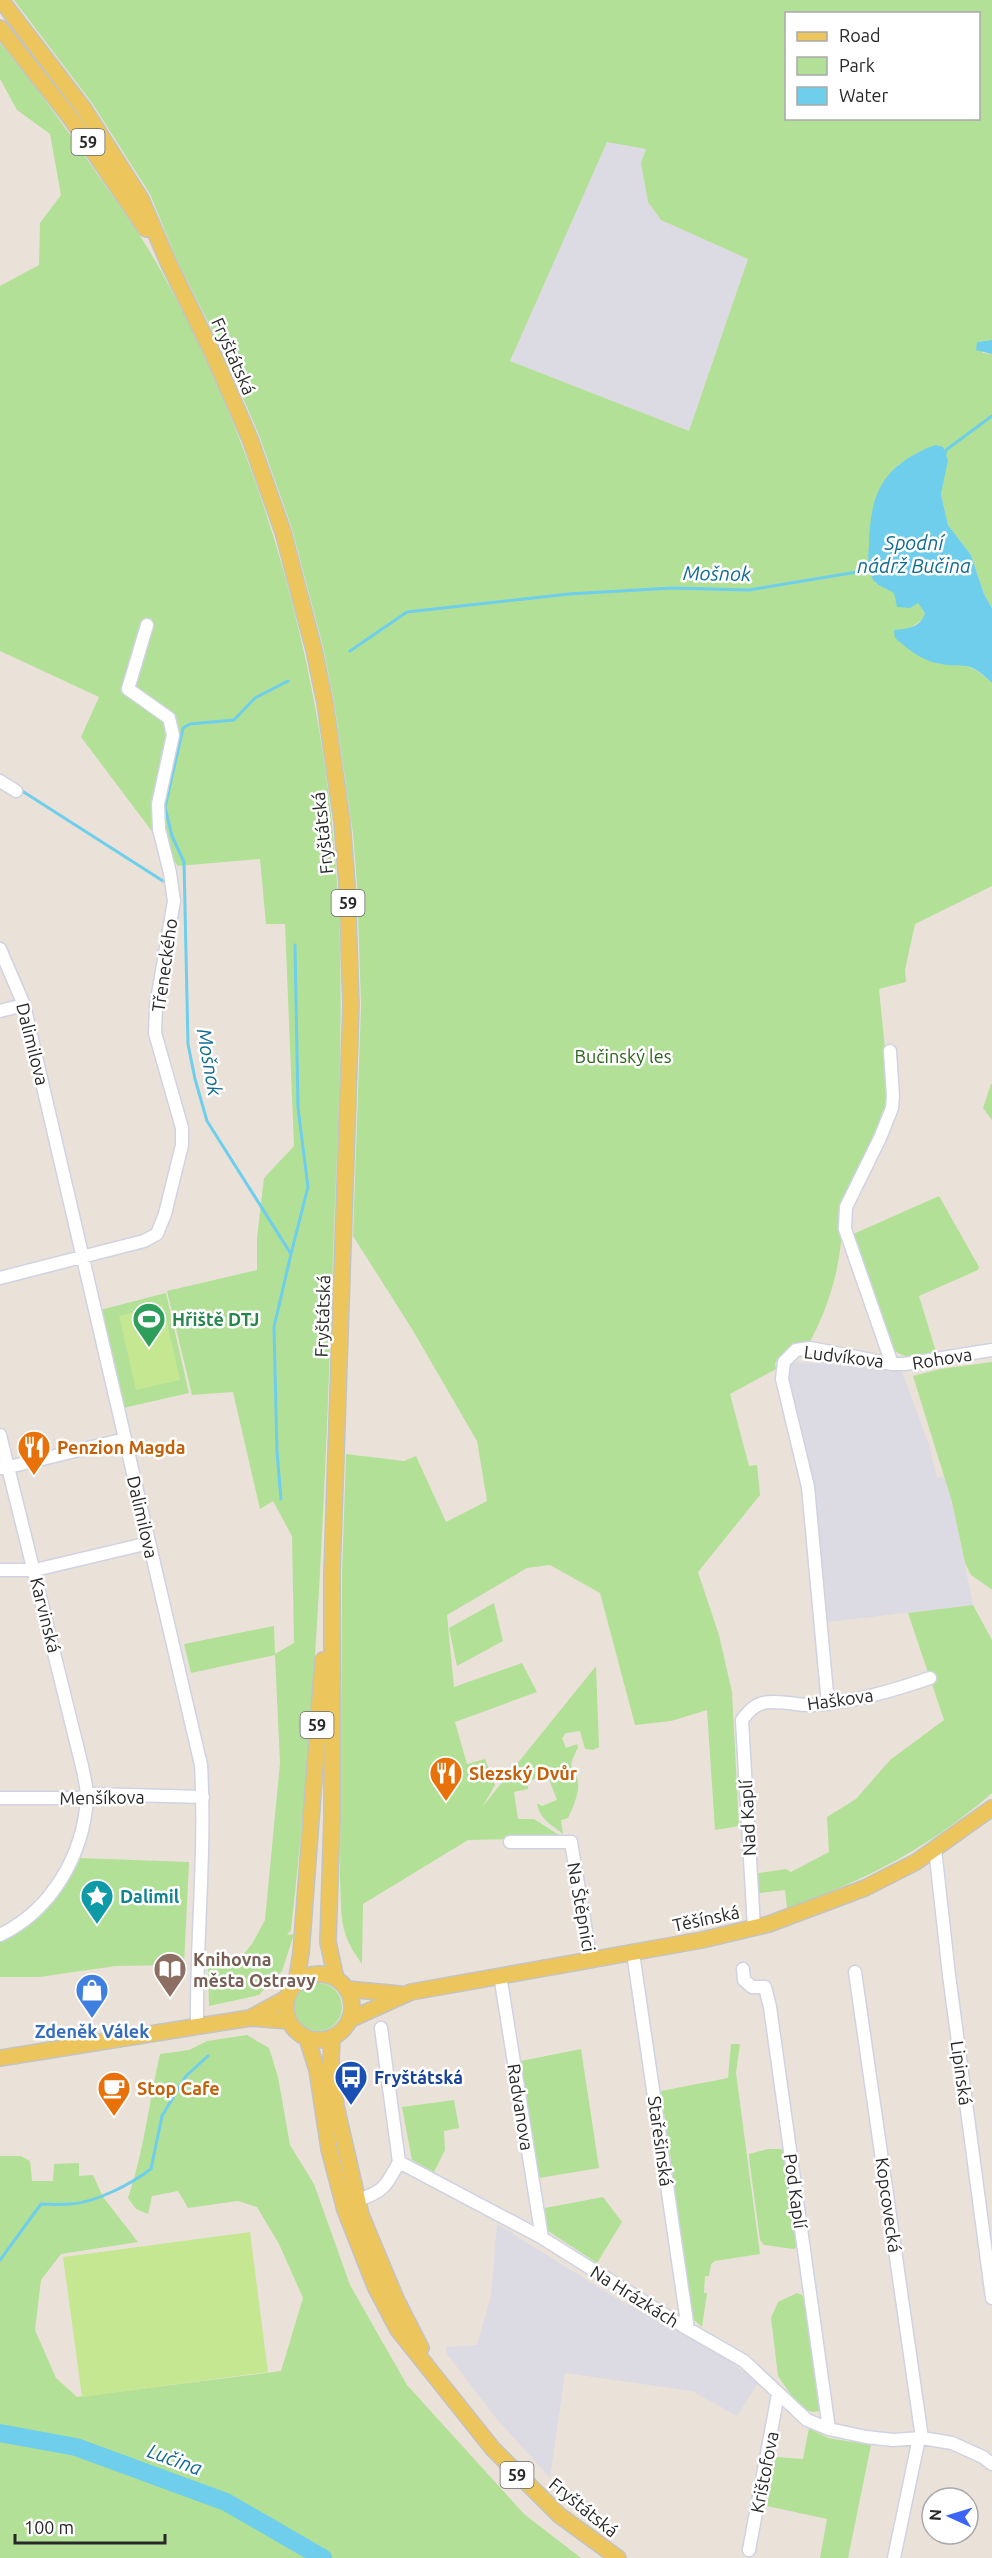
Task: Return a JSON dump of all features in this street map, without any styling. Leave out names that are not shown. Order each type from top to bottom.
[{"type":"main road","name":"Fryštátská","points":[[1,0],[36,44],[110,148],[141,199],[168,262],[213,354],[250,439],[282,532],[314,650],[325,703],[342,822],[347,885],[351,1005],[332,1573],[332,1817],[328,1942],[341,1984]]},
{"type":"main road","name":"Fryštátská","points":[[0,28],[72,120],[168,262]]},
{"type":"main road","name":"Fryštátská","points":[[296,1984],[305,1910],[318,1702],[332,1573]]},
{"type":"main road","name":"Těšínská","points":[[349,2020],[401,1995],[500,1975],[633,1953],[754,1928],[815,1908],[865,1888],[916,1862],[992,1808]]},
{"type":"main road","points":[[315,1975],[341,1984],[352,2006],[349,2020],[344,2028],[332,2037],[319,2040],[307,2038],[296,2031],[286,2011],[287,1998],[296,1984],[315,1975]]},
{"type":"main road","name":"Těšínská","points":[[341,1984],[401,1995]]},
{"type":"main road","points":[[250,2018],[287,1998]]},
{"type":"main road","points":[[0,2058],[250,2018],[290,2021]]},
{"type":"main road","name":"Fryštátská","points":[[332,2037],[331,2061],[336,2106],[357,2200],[370,2241],[434,2375]]},
{"type":"main road","name":"Fryštátská","points":[[307,2038],[317,2070],[333,2169],[354,2236],[375,2286],[398,2330],[493,2450],[559,2515],[618,2558]]},
{"type":"street","name":"Třeneckého","points":[[0,1278],[144,1241],[157,1234],[165,1214],[182,1145],[182,1128],[155,1033],[156,1006],[174,901],[159,829],[158,804],[173,735],[169,718],[128,689],[147,625]]},
{"type":"street","points":[[0,781],[16,791]]},
{"type":"street","name":"Dalimilova","points":[[0,949],[24,1005],[201,1765],[203,1797],[197,1957],[197,2026]]},
{"type":"street","points":[[0,1011],[24,1005]]},
{"type":"street","name":"Ludvíkova","points":[[890,1051],[892,1108],[846,1207],[845,1229],[892,1364]]},
{"type":"street","name":"Ludvíkova","points":[[828,1704],[808,1487],[782,1379],[784,1362],[795,1350],[810,1348],[892,1364]]},
{"type":"street","name":"Rohova","points":[[892,1364],[992,1350]]},
{"type":"street","name":"Karvinská","points":[[0,1435],[5,1468],[35,1570],[87,1795],[84,1826],[77,1851],[57,1886],[35,1911],[0,1935]]},
{"type":"street","points":[[5,1468],[125,1439]]},
{"type":"street","points":[[0,1570],[35,1570],[150,1543]]},
{"type":"street","name":"Haškova","points":[[749,1710],[764,1702],[810,1706],[828,1704],[894,1690],[930,1678]]},
{"type":"street","name":"Nad Kaplí","points":[[749,1710],[742,1720],[754,1928]]},
{"type":"street","name":"Menšíkova","points":[[0,1798],[78,1798],[87,1795],[203,1797]]},
{"type":"street","name":"Na Štěpnici","points":[[510,1842],[571,1842],[591,1960]]},
{"type":"street","name":"Lipinská","points":[[935,1849],[949,1975],[992,2298]]},
{"type":"street","name":"Stařešinská","points":[[633,1953],[688,2329]]},
{"type":"street","name":"Pod Kaplí","points":[[743,1969],[744,1980],[752,1987],[765,1987],[770,2007],[830,2429]]},
{"type":"street","name":"Kopcovecká","points":[[855,1972],[921,2438],[894,2558]]},
{"type":"street","name":"Radvanova","points":[[500,1975],[542,2238]]},
{"type":"street","points":[[357,2200],[376,2194],[390,2179],[399,2162],[381,2028]]},
{"type":"street","name":"Na Hrázkách","points":[[399,2162],[542,2238],[744,2361],[807,2420],[830,2429],[875,2438],[921,2438],[952,2443],[992,2464]]},
{"type":"street","name":"Krištofova","points":[[749,2550],[778,2394]]},
{"type":"shaded area","points":[[607,142],[647,149],[641,163],[648,202],[661,220],[748,259],[689,431],[510,361],[554,252]]},
{"type":"shaded area","points":[[814,1356],[901,1369],[929,1445],[937,1478],[944,1477],[952,1502],[973,1605],[828,1622],[814,1488],[787,1381],[789,1362],[816,1363]]},
{"type":"shaded area","points":[[497,2224],[614,2297],[723,2356],[758,2383],[737,2416],[692,2391],[565,2373],[550,2478],[496,2418],[447,2354],[446,2347],[477,2345],[491,2296]]},
{"type":"green space","name":"Bučinský les","points":[[14,0],[992,0],[992,340],[977,342],[983,353],[992,354],[992,608],[984,594],[971,555],[948,525],[941,494],[943,480],[935,445],[898,465],[875,583],[918,602],[925,613],[923,619],[909,629],[936,663],[967,666],[992,683],[992,886],[915,924],[905,970],[906,982],[879,989],[890,1098],[842,1226],[836,1272],[822,1317],[808,1345],[794,1347],[775,1363],[776,1369],[730,1394],[749,1466],[757,1465],[760,1495],[698,1572],[719,1635],[732,1692],[739,1826],[715,1830],[707,1710],[671,1721],[635,1725],[600,1593],[550,1565],[527,1568],[447,1615],[454,1687],[522,1663],[537,1692],[455,1722],[467,1764],[485,1759],[495,1785],[483,1806],[596,1666],[599,1747],[593,1750],[585,1749],[580,1731],[566,1733],[562,1738],[566,1748],[577,1744],[578,1748],[571,1767],[577,1777],[577,1793],[568,1818],[561,1820],[563,1834],[547,1821],[538,1809],[537,1803],[542,1806],[557,1800],[549,1779],[543,1781],[541,1776],[527,1782],[528,1789],[514,1792],[518,1819],[534,1819],[559,1835],[559,1838],[468,1840],[363,1904],[362,1964],[345,1933],[340,1878],[342,1573],[346,1454],[404,1461],[416,1456],[446,1522],[487,1501],[477,1441],[412,1329],[353,1236],[361,1005],[357,885],[353,834],[334,701],[323,647],[292,529],[259,435],[222,350],[176,258],[150,194],[92,103]],"holes":[[[607,142],[646,149],[641,163],[648,202],[661,220],[748,259],[689,431],[510,361]]]},
{"type":"green space","points":[[0,43],[64,126],[146,246],[197,341],[230,414],[258,489],[282,566],[302,644],[318,723],[330,803],[340,934],[339,1086],[318,1610],[307,1770],[291,1930],[287,1935],[294,1934],[282,1971],[259,1995],[209,2006],[208,1966],[236,1963],[252,1944],[265,1920],[280,1763],[275,1655],[191,1673],[184,1644],[274,1626],[275,1654],[294,1643],[292,1536],[273,1501],[260,1509],[233,1392],[192,1395],[167,1291],[257,1270],[257,1238],[264,1178],[294,1146],[285,924],[266,924],[260,859],[178,866],[81,737],[99,697],[0,651],[0,286],[39,265],[40,223],[61,195],[50,134],[17,110],[0,79]]},
{"type":"green space","points":[[992,1084],[992,1120],[983,1108]]},
{"type":"green space","points":[[939,1196],[979,1267],[978,1270],[919,1296],[937,1355],[908,1357],[892,1349],[851,1235]]},
{"type":"green space","points":[[166,1293],[189,1393],[123,1408],[100,1310]]},
{"type":"green space","name":"Hřiště DTJ","points":[[163,1305],[180,1380],[136,1390],[119,1316]]},
{"type":"green space","points":[[992,1362],[991,1589],[971,1575],[965,1563],[952,1502],[913,1376],[940,1369]]},
{"type":"green space","points":[[494,1603],[503,1641],[457,1666],[449,1628]]},
{"type":"green space","points":[[973,1605],[992,1640],[992,1793],[921,1846],[843,1887],[787,1908],[785,1890],[759,1893],[758,1873],[786,1869],[791,1872],[829,1852],[827,1817],[856,1799],[890,1760],[944,1720],[908,1613]]},
{"type":"green space","points":[[79,1858],[189,1862],[184,1965],[116,1966],[39,1977],[0,1977],[0,1940],[25,1926],[35,1916],[54,1894]]},
{"type":"green space","points":[[318,1983],[335,1990],[342,2007],[335,2024],[318,2031],[301,2024],[294,2007],[301,1990]]},
{"type":"green space","points":[[247,2035],[269,2048],[278,2077],[290,2145],[314,2184],[350,2285],[407,2385],[524,2514],[581,2558],[0,2558],[0,2156],[21,2156],[30,2161],[32,2181],[53,2181],[54,2164],[79,2163],[79,2176],[93,2175],[103,2197],[138,2242],[61,2254],[41,2280],[35,2330],[56,2378],[77,2397],[281,2371],[303,2298],[279,2244],[257,2207],[238,2201],[188,2208],[178,2191],[152,2196],[148,2214],[136,2209],[128,2198],[142,2144],[160,2054],[189,2050],[207,2041]]},
{"type":"green space","points":[[731,2044],[740,2044],[736,2073],[760,2254],[715,2261],[711,2264],[709,2276],[705,2276],[704,2293],[707,2293],[702,2327],[693,2319],[661,2091],[728,2078]]},
{"type":"green space","points":[[581,2049],[599,2168],[539,2178],[521,2061]]},
{"type":"green space","points":[[454,2100],[459,2128],[444,2131],[445,2150],[434,2172],[412,2160],[402,2107]]},
{"type":"green space","points":[[768,2149],[785,2151],[798,2246],[794,2249],[764,2245],[760,2240],[749,2154]]},
{"type":"green space","points":[[603,2197],[622,2222],[597,2263],[548,2231],[545,2208]]},
{"type":"green space","points":[[250,2232],[268,2372],[82,2397],[63,2257]]},
{"type":"green space","points":[[797,2293],[802,2295],[808,2306],[823,2410],[813,2412],[800,2408],[778,2376],[771,2318],[778,2302]]},
{"type":"green space","points":[[809,2428],[828,2438],[871,2445],[848,2558],[820,2558],[827,2519],[767,2506],[776,2457],[803,2459]]},
{"type":"water","points":[[992,340],[992,354],[976,350],[977,342]]},
{"type":"water","name":"Spodní nádrž Bučina","points":[[935,445],[943,447],[948,460],[941,494],[948,525],[971,555],[984,594],[992,608],[992,683],[970,667],[946,665],[924,659],[895,638],[894,630],[909,628],[917,624],[925,613],[918,603],[910,608],[897,607],[894,593],[876,583],[870,573],[868,559],[870,526],[877,495],[883,482],[903,461]]},
{"type":"waterway","name":"Mošnok","points":[[945,454],[946,450],[992,416]]},
{"type":"waterway","name":"Mošnok","points":[[350,651],[407,612],[569,594],[672,588],[749,590],[863,571],[874,573]]},
{"type":"waterway","name":"Mošnok","points":[[281,1499],[277,1452],[274,1327],[291,1254],[207,1121],[195,1079],[188,1044],[184,862],[172,836],[165,807],[183,728],[190,724],[234,720],[255,698],[288,681]]},
{"type":"waterway","points":[[19,789],[163,881]]},
{"type":"waterway","points":[[291,1254],[308,1187],[298,1108],[295,945]]},
{"type":"waterway","name":"Mošnok","points":[[0,2260],[41,2204],[80,2203],[90,2200],[133,2181],[151,2169],[162,2116],[186,2076],[208,2056]]},
{"type":"waterway","name":"Lučina","points":[[0,2433],[76,2447],[226,2502],[323,2558]]},
{"type":"place","name":"Hřiště DTJ","points":[[149,1348]]},
{"type":"place","name":"Penzion Magda","points":[[34,1476]]},
{"type":"place","name":"Slezský Dvůr","points":[[446,1802]]},
{"type":"place","name":"Dalimil","points":[[97,1925]]},
{"type":"place","name":"Knihovna města Ostravy","points":[[170,1998]]},
{"type":"place","name":"Zdeněk Válek","points":[[92,2019]]},
{"type":"place","name":"Fryštátská","points":[[351,2106]]},
{"type":"place","name":"Stop Cafe","points":[[114,2117]]}]
